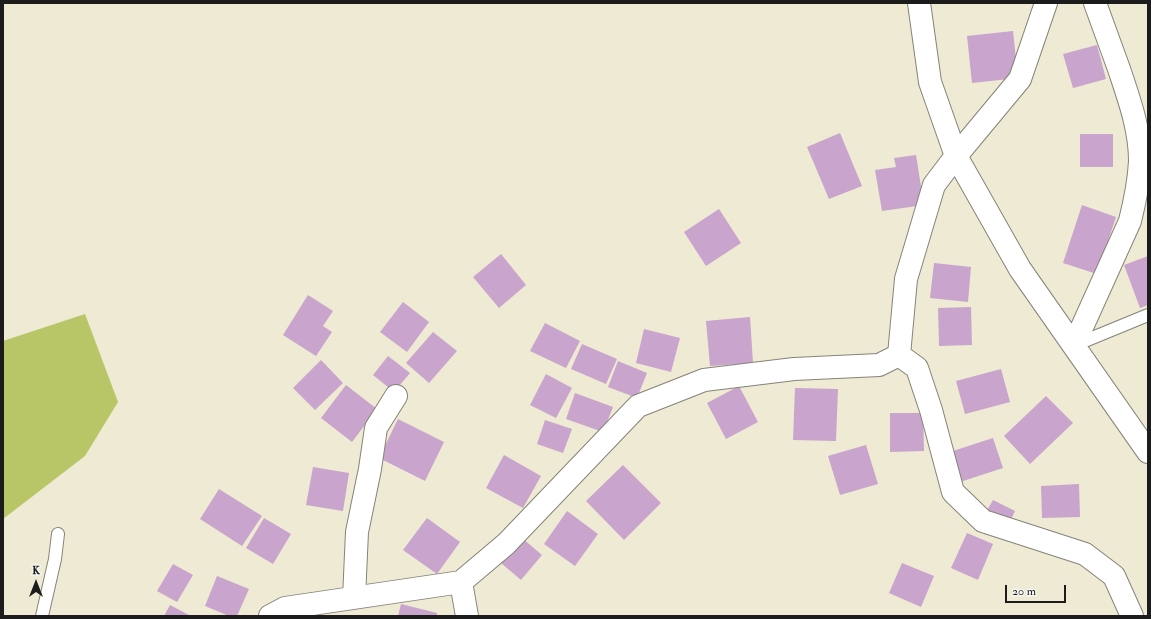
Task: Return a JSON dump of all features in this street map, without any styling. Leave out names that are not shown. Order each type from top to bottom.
[{"type":"street","points":[[919,3],[930,82],[956,156],[1020,269],[1148,452]]},
{"type":"street","points":[[899,355],[906,279],[934,185],[1020,79],[1046,3]]},
{"type":"street","points":[[1074,345],[1130,221],[1136,201],[1139,181],[1140,160],[1134,117],[1095,3]]},
{"type":"street","points":[[270,616],[285,608],[461,582],[506,544],[638,406],[704,380],[794,369],[879,365],[899,355]]},
{"type":"street","points":[[899,355],[917,368],[931,410],[953,492],[983,521],[1085,554],[1114,576],[1132,616]]},
{"type":"street","points":[[354,598],[357,532],[370,470],[376,428],[396,396]]},
{"type":"street","points":[[461,582],[468,616]]},
{"type":"lane","points":[[1074,345],[1148,314]]},
{"type":"lane","points":[[42,616],[55,559],[58,534]]},
{"type":"green space","points":[[85,314],[118,402],[85,456],[3,519],[3,341]]},
{"type":"building","points":[[1013,31],[1018,78],[972,83],[967,36]]},
{"type":"building","points":[[1097,45],[1106,79],[1073,88],[1063,54]]},
{"type":"building","points":[[840,133],[862,186],[829,199],[807,147]]},
{"type":"building","points":[[1080,134],[1113,134],[1113,167],[1080,167]]},
{"type":"building","points":[[916,155],[924,205],[882,211],[875,170],[896,167],[894,158]]},
{"type":"building","points":[[1082,205],[1116,217],[1097,274],[1063,263]]},
{"type":"building","points":[[719,209],[741,243],[706,266],[684,232]]},
{"type":"building","points":[[501,254],[526,285],[499,308],[473,277]]},
{"type":"building","points":[[1148,256],[1148,305],[1140,308],[1124,265]]},
{"type":"building","points":[[934,263],[971,267],[968,302],[930,298]]},
{"type":"building","points":[[308,295],[333,311],[323,326],[332,332],[316,356],[283,335]]},
{"type":"building","points":[[403,302],[429,322],[407,352],[380,332]]},
{"type":"building","points":[[971,307],[972,345],[939,346],[938,308]]},
{"type":"building","points":[[750,317],[753,363],[710,366],[706,321]]},
{"type":"building","points":[[545,323],[580,341],[566,368],[530,351]]},
{"type":"building","points":[[644,329],[680,338],[671,372],[636,363]]},
{"type":"building","points":[[433,332],[457,351],[429,383],[406,363]]},
{"type":"building","points":[[582,344],[617,359],[606,384],[571,369]]},
{"type":"building","points":[[388,356],[410,373],[394,392],[373,375]]},
{"type":"building","points":[[321,360],[343,383],[315,410],[293,388]]},
{"type":"building","points":[[618,361],[647,373],[637,398],[608,387]]},
{"type":"building","points":[[1001,369],[1010,402],[965,414],[956,381]]},
{"type":"building","points":[[546,374],[572,388],[556,418],[530,405]]},
{"type":"building","points":[[346,385],[377,409],[352,442],[321,418]]},
{"type":"building","points":[[739,386],[758,422],[726,439],[707,403]]},
{"type":"building","points":[[795,388],[838,389],[836,441],[793,440]]},
{"type":"building","points":[[575,393],[613,407],[603,432],[566,419]]},
{"type":"building","points":[[1046,396],[1073,423],[1030,464],[1004,436]]},
{"type":"building","points":[[890,413],[923,413],[924,451],[890,452]]},
{"type":"building","points":[[398,419],[444,442],[425,481],[379,458]]},
{"type":"building","points":[[545,420],[572,429],[563,453],[537,444]]},
{"type":"building","points":[[993,438],[1003,468],[960,482],[950,452]]},
{"type":"building","points":[[866,445],[878,484],[840,495],[828,456]]},
{"type":"building","points":[[504,455],[541,476],[523,508],[486,488]]},
{"type":"building","points":[[623,465],[661,503],[624,540],[586,501]]},
{"type":"building","points":[[313,467],[349,473],[343,511],[306,505]]},
{"type":"building","points":[[1079,484],[1080,517],[1042,518],[1041,486]]},
{"type":"building","points":[[219,489],[262,516],[242,546],[200,519]]},
{"type":"building","points":[[993,500],[1015,511],[1008,526],[985,514]]},
{"type":"building","points":[[567,511],[598,534],[575,566],[544,544]]},
{"type":"building","points":[[264,518],[291,534],[273,564],[246,548]]},
{"type":"building","points":[[427,518],[460,542],[437,574],[403,550]]},
{"type":"building","points":[[967,533],[993,544],[978,580],[951,568]]},
{"type":"building","points":[[522,538],[542,555],[521,580],[501,563]]},
{"type":"building","points":[[902,563],[934,576],[921,607],[889,593]]},
{"type":"building","points":[[173,564],[193,575],[177,602],[157,591]]},
{"type":"building","points":[[217,576],[249,589],[237,616],[229,616],[205,606]]},
{"type":"building","points":[[401,604],[437,613],[437,616],[398,616]]},
{"type":"building","points":[[170,605],[191,616],[164,616]]}]
